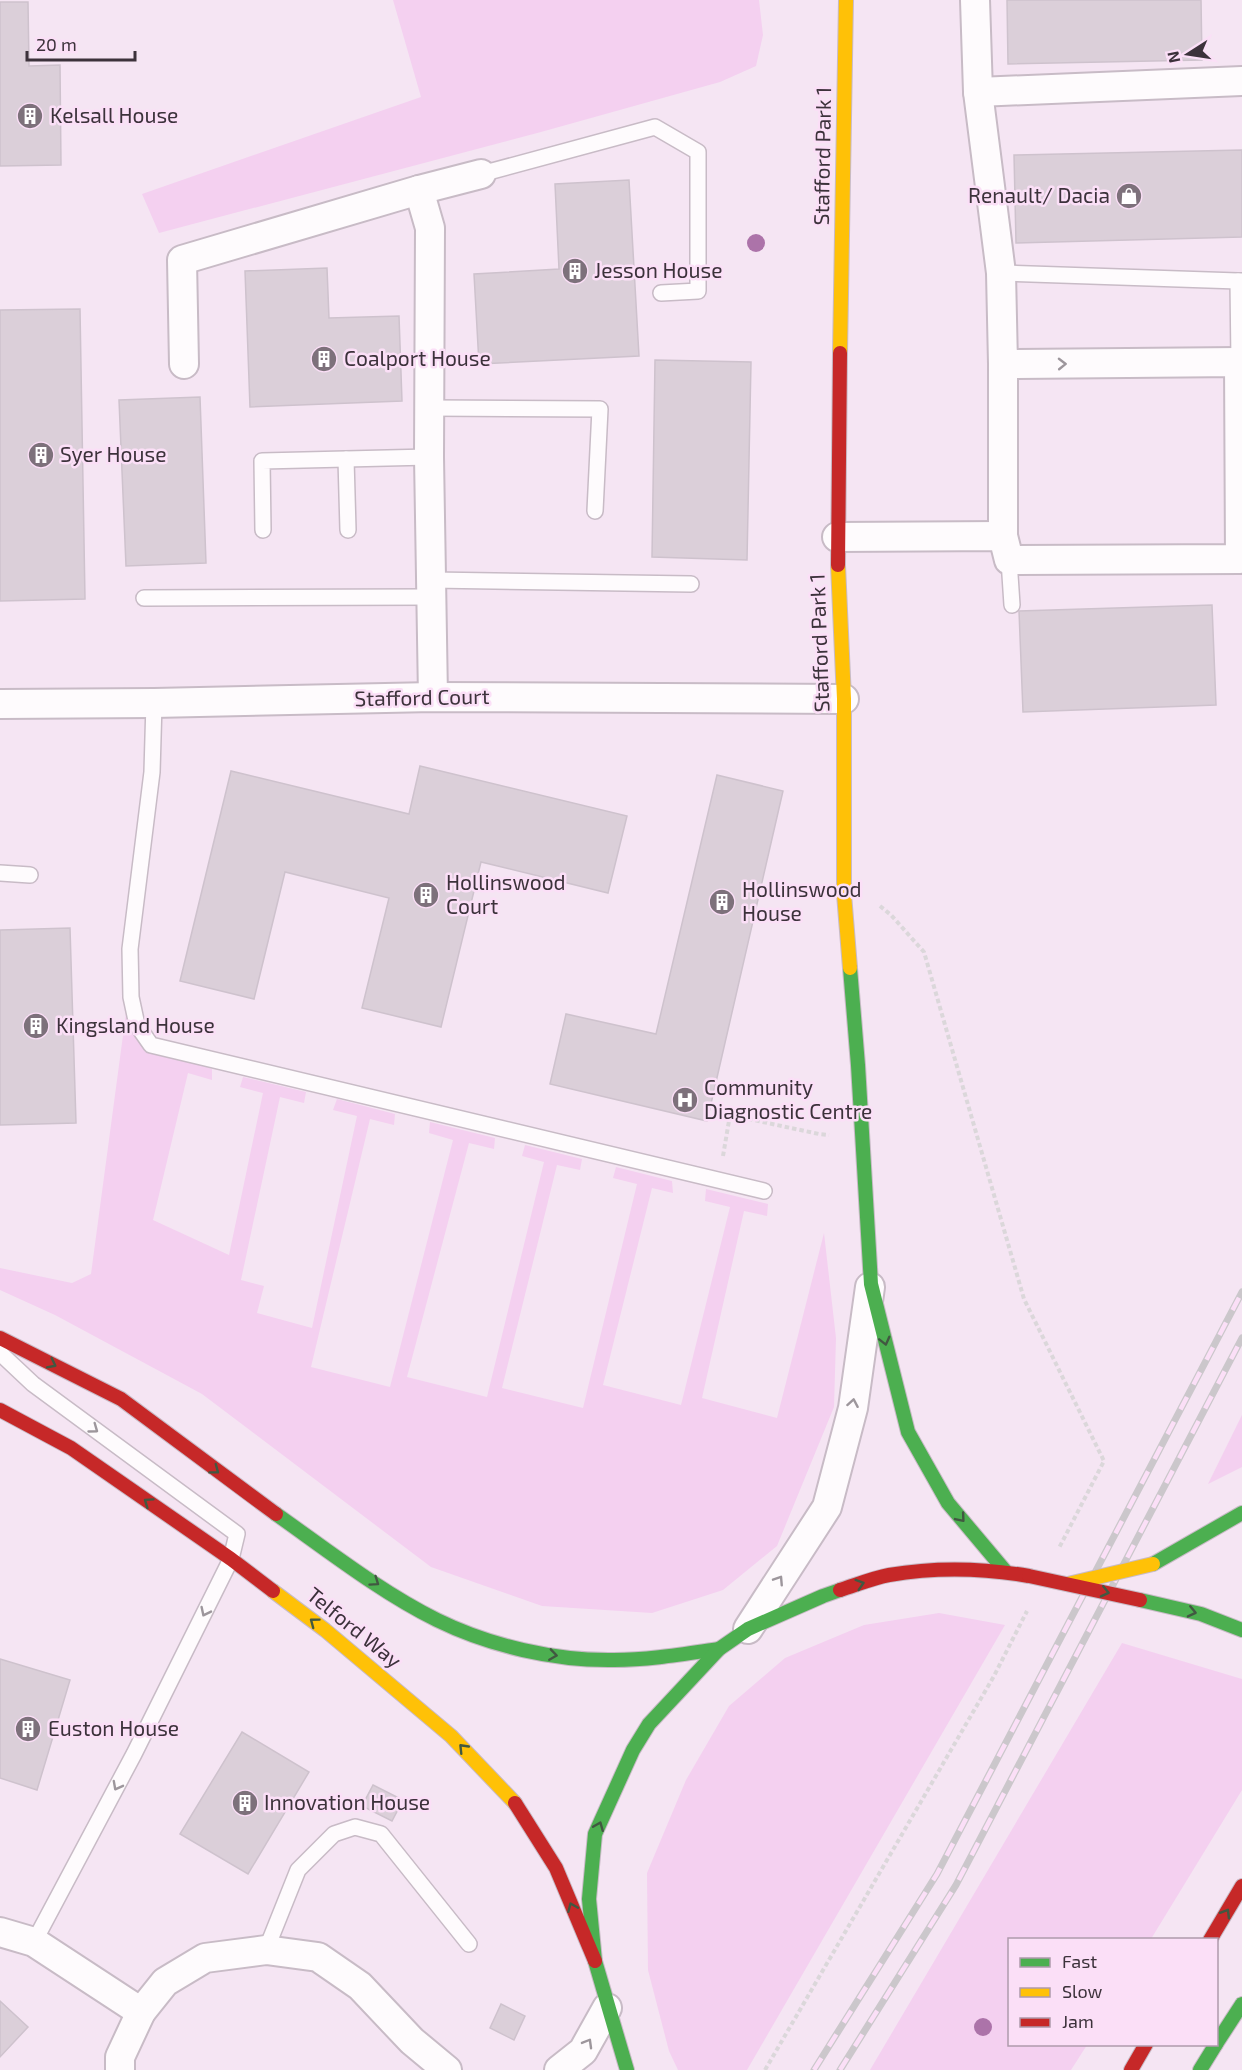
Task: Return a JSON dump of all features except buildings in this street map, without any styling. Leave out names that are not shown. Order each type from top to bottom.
[{"type":"main road","name":"Stafford Park 1","points":[[846,0],[837,537],[844,699],[843,894],[858,1065],[871,1284],[908,1432],[948,1503],[1006,1572]]},
{"type":"main road","points":[[0,1338],[121,1399],[283,1519],[395,1596],[437,1620],[491,1642],[552,1655],[613,1660],[660,1657],[719,1649]]},
{"type":"main road","name":"Telford Way","points":[[0,1410],[71,1448],[231,1559],[325,1630],[442,1728],[512,1798],[556,1868],[595,1961]]},
{"type":"main road","points":[[1068,1584],[1153,1563],[1242,1513]]},
{"type":"main road","points":[[627,2070],[595,1961],[589,1899],[595,1834],[633,1750],[649,1724],[719,1649],[747,1629],[823,1596],[888,1575],[949,1569],[1006,1572],[1068,1584],[1201,1614],[1242,1630]]},
{"type":"main road","points":[[1211,1938],[1242,1886]]},
{"type":"main road","points":[[1218,2041],[1242,2004]]},
{"type":"main road","points":[[1131,2070],[1145,2046]]},
{"type":"main road","points":[[1200,2070],[1215,2046]]},
{"type":"street","points":[[975,0],[978,92],[1001,273],[1006,548]]},
{"type":"street","points":[[978,92],[1242,81]]},
{"type":"street","points":[[184,363],[182,260],[481,174]]},
{"type":"street","points":[[419,190],[430,228],[429,457],[433,697]]},
{"type":"street","points":[[837,537],[1241,561],[1239,362],[1003,364]]},
{"type":"street","name":"Stafford Court","points":[[0,704],[433,697],[844,699]]},
{"type":"street","points":[[747,1629],[827,1508],[853,1408],[871,1284]]},
{"type":"street","points":[[0,1932],[34,1942],[141,2012]]},
{"type":"street","points":[[120,2070],[120,2057],[141,2012],[165,1982],[205,1958],[266,1950],[318,1957],[360,1986],[412,2041],[447,2070]]},
{"type":"street","points":[[560,2070],[583,2051],[607,2008]]},
{"type":"lane","points":[[481,174],[655,127],[699,152],[698,291],[661,293]]},
{"type":"lane","points":[[1001,273],[1240,281],[1239,362]]},
{"type":"lane","points":[[430,408],[600,410],[595,511]]},
{"type":"lane","points":[[263,530],[262,460],[429,457]]},
{"type":"lane","points":[[346,459],[348,530]]},
{"type":"lane","points":[[1006,548],[1012,605]]},
{"type":"lane","points":[[144,598],[432,588],[691,584]]},
{"type":"lane","points":[[154,703],[152,772],[130,949],[131,997],[135,1016],[137,1025],[151,1045],[764,1191]]},
{"type":"lane","points":[[0,873],[30,875]]},
{"type":"lane","points":[[0,1353],[33,1384],[237,1534],[231,1559],[134,1754],[34,1942]]},
{"type":"lane","points":[[266,1950],[298,1869],[334,1834],[355,1827],[381,1834],[469,1944]]},
{"type":"path","points":[[719,1180],[730,1115],[819,1134],[862,1136]]},
{"type":"shaded area","points":[[393,0],[759,0],[763,35],[756,66],[720,82],[159,233],[142,194],[421,97]]},
{"type":"shaded area","points":[[139,1009],[150,1035],[168,1052],[212,1069],[212,1080],[188,1073],[153,1220],[229,1255],[263,1093],[240,1087],[243,1077],[306,1092],[304,1103],[280,1097],[241,1280],[264,1286],[257,1313],[312,1328],[357,1116],[333,1110],[337,1099],[395,1114],[394,1125],[370,1119],[311,1367],[390,1387],[453,1140],[429,1133],[430,1122],[495,1138],[494,1149],[469,1143],[407,1377],[487,1397],[544,1162],[522,1156],[525,1145],[582,1159],[580,1170],[557,1165],[502,1388],[583,1408],[637,1184],[613,1178],[616,1167],[672,1181],[673,1193],[652,1188],[603,1385],[681,1405],[730,1207],[705,1201],[706,1189],[768,1204],[767,1216],[744,1211],[702,1398],[777,1418],[824,1233],[836,1338],[834,1407],[777,1546],[723,1590],[652,1613],[542,1606],[431,1567],[202,1394],[55,1315],[0,1290],[0,1268],[72,1283],[91,1274],[126,1013]]},
{"type":"shaded area","points":[[1242,1415],[1242,1467],[1208,1484]]},
{"type":"shaded area","points":[[939,1613],[1005,1625],[747,2070],[678,2070],[669,2051],[648,1970],[647,1873],[686,1780],[729,1706],[785,1658],[864,1625]]},
{"type":"shaded area","points":[[1122,1643],[1242,1679],[1242,1790],[1152,1938],[1008,1938],[1008,2046],[1086,2046],[1071,2070],[870,2070]]},
{"type":"railway","points":[[814,2070],[937,1874],[1242,1292]]},
{"type":"railway","points":[[840,2070],[956,1885],[1242,1338]]},
{"type":"traffic: fast","points":[[850,968],[871,1284],[908,1432],[948,1503],[1006,1572]]},
{"type":"traffic: fast","points":[[1153,1564],[1242,1513]]},
{"type":"traffic: fast","points":[[276,1514],[355,1570],[416,1609],[457,1629],[501,1644],[546,1655],[592,1660],[640,1659],[719,1649]]},
{"type":"traffic: fast","points":[[627,2070],[595,1961],[589,1899],[595,1834],[633,1750],[649,1724],[719,1649],[748,1629],[840,1590]]},
{"type":"traffic: fast","points":[[1140,1600],[1201,1614],[1242,1630]]},
{"type":"traffic: fast","points":[[1218,2041],[1242,2004]]},
{"type":"traffic: fast","points":[[1200,2070],[1215,2046]]},
{"type":"traffic: slow","points":[[840,353],[846,0]]},
{"type":"traffic: slow","points":[[838,565],[844,699],[844,894],[850,968]]},
{"type":"traffic: slow","points":[[1068,1584],[1153,1564]]},
{"type":"traffic: slow","points":[[273,1591],[325,1630],[451,1736],[515,1803]]},
{"type":"traffic: jam","points":[[838,565],[840,353]]},
{"type":"traffic: jam","points":[[0,1338],[121,1399],[276,1514]]},
{"type":"traffic: jam","points":[[0,1410],[71,1448],[231,1559],[273,1591]]},
{"type":"traffic: jam","points":[[840,1590],[883,1576],[906,1572],[977,1570],[1029,1576]]},
{"type":"traffic: jam","points":[[1029,1576],[1140,1600]]},
{"type":"traffic: jam","points":[[515,1803],[556,1868],[595,1961]]},
{"type":"traffic: jam","points":[[1211,1938],[1242,1886]]},
{"type":"traffic: jam","points":[[1131,2070],[1145,2046]]},
{"type":"place","name":"Kelsall House","points":[[30,116]]},
{"type":"place","name":"Renault/ Dacia","points":[[1129,196]]},
{"type":"place","name":"Jesson House","points":[[575,271]]},
{"type":"place","name":"Coalport House","points":[[324,359]]},
{"type":"place","name":"Syer House","points":[[41,455]]},
{"type":"place","name":"Hollinswood Court","points":[[426,895]]},
{"type":"place","name":"Hollinswood House","points":[[722,902]]},
{"type":"place","name":"Kingsland House","points":[[36,1026]]},
{"type":"place","name":"Community Diagnostic Centre","points":[[685,1100]]},
{"type":"place","name":"Euston House","points":[[28,1729]]},
{"type":"place","name":"Innovation House","points":[[245,1803]]}]
